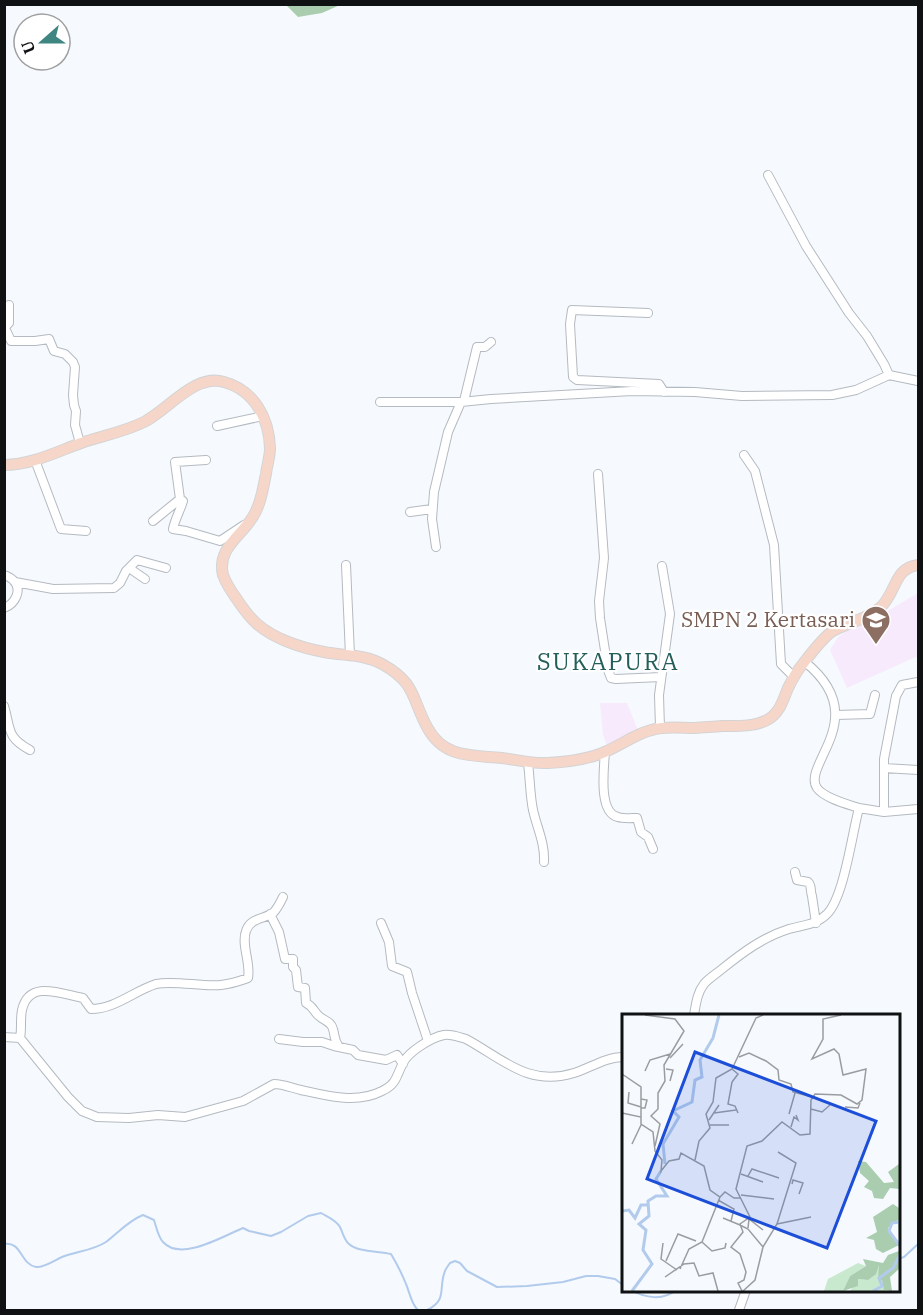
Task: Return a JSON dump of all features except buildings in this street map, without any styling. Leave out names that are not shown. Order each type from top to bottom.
[{"type":"main road","points":[[4,465],[34,460],[143,423],[188,391],[208,381],[222,381],[240,389],[255,401],[263,416],[270,449],[260,501],[255,514],[233,539],[222,565],[225,580],[245,611],[255,623],[289,642],[324,652],[369,658],[379,662],[405,681],[426,726],[441,745],[480,758],[548,763],[605,752],[638,735],[660,728],[737,726],[766,721],[776,713],[795,676],[826,636],[876,611],[887,600],[904,570],[918,565]]},
{"type":"street","points":[[768,175],[806,246],[849,313],[867,336],[889,375]]},
{"type":"street","points":[[9,305],[9,323],[5,328],[11,341],[49,339],[54,351],[65,354],[74,362],[73,395],[77,414],[75,424],[80,443]]},
{"type":"street","points":[[648,313],[572,310],[570,324],[573,378],[659,384],[664,392]]},
{"type":"street","points":[[436,547],[432,509],[448,432],[462,402],[477,347],[485,347],[491,342]]},
{"type":"street","points":[[380,402],[462,402],[632,391],[751,396],[832,395],[856,390],[889,375],[918,381]]},
{"type":"street","points":[[217,426],[263,416]]},
{"type":"street","points":[[744,455],[754,471],[774,545],[781,664],[795,676]]},
{"type":"street","points":[[34,460],[61,529],[86,531]]},
{"type":"street","points":[[206,460],[175,462],[180,499],[183,503],[173,530],[186,531],[220,541],[248,524]]},
{"type":"street","points":[[598,474],[604,558],[599,601],[608,670],[611,678],[616,679],[661,677]]},
{"type":"street","points":[[153,521],[180,499]]},
{"type":"street","points":[[410,512],[432,509]]},
{"type":"street","points":[[4,574],[15,582],[53,589],[114,588],[120,584],[123,576],[137,560],[166,568]]},
{"type":"street","points":[[346,565],[350,655]]},
{"type":"street","points":[[660,728],[659,695],[670,614],[662,567]]},
{"type":"street","points":[[129,568],[146,579]]},
{"type":"street","points":[[4,608],[15,602],[18,589],[15,582]]},
{"type":"street","points":[[805,662],[825,683],[836,715],[830,741],[815,774],[816,787],[829,797],[859,808],[884,812],[918,809]]},
{"type":"street","points":[[884,812],[884,759],[896,696],[902,685],[918,682]]},
{"type":"street","points":[[836,715],[868,715],[871,712],[875,695]]},
{"type":"street","points":[[4,706],[12,736],[30,750]]},
{"type":"street","points":[[605,752],[606,807],[611,814],[617,817],[638,818],[641,832],[648,837],[653,849]]},
{"type":"street","points":[[528,763],[533,810],[543,844],[543,862]]},
{"type":"street","points":[[884,768],[918,770]]},
{"type":"street","points":[[694,1014],[698,996],[705,983],[748,948],[789,929],[816,923],[835,904],[859,808]]},
{"type":"street","points":[[795,872],[797,880],[808,882],[810,885],[816,923]]},
{"type":"street","points":[[20,1038],[24,1002],[34,992],[52,991],[83,998],[91,1009],[97,1009],[154,985],[170,983],[221,985],[248,978],[250,970],[246,929],[258,919],[270,914],[280,905],[284,897]]},
{"type":"street","points":[[270,914],[279,932],[285,959],[292,958],[298,987],[305,988],[306,1003],[333,1027],[335,1041],[339,1047]]},
{"type":"street","points":[[381,923],[389,942],[392,966],[407,972],[411,993],[428,1041]]},
{"type":"street","points":[[4,1037],[20,1038],[82,1111],[97,1117],[110,1118],[158,1115],[185,1117],[243,1101],[274,1084],[342,1097],[368,1097],[390,1087],[409,1055],[428,1041],[442,1035],[458,1036],[474,1043],[512,1067],[535,1075],[553,1077],[574,1073],[611,1058],[622,1057]]},
{"type":"street","points":[[279,1039],[322,1042],[352,1050],[358,1055],[386,1060],[396,1055],[403,1064]]},
{"type":"street","points":[[739,1311],[746,1291]]},
{"type":"shaded area","name":"SMPN 2 Kertasari","points":[[918,593],[918,656],[847,688],[830,650],[838,637]]},
{"type":"shaded area","points":[[600,703],[627,703],[638,730],[607,746],[603,735]]},
{"type":"green space","points":[[286,5],[340,5],[322,13],[298,17]]},
{"type":"waterway","points":[[4,1244],[14,1246],[27,1262],[39,1267],[101,1245],[143,1215],[154,1220],[163,1242],[180,1249],[202,1246],[243,1228],[271,1236],[308,1216],[321,1213],[336,1222],[346,1240],[353,1247],[391,1254],[403,1276],[412,1302],[418,1310]]},
{"type":"waterway","points":[[899,1259],[918,1244]]},
{"type":"waterway","points":[[427,1310],[438,1302],[445,1270],[450,1263],[455,1261],[467,1271],[497,1287],[563,1282],[586,1276],[615,1279],[622,1284]]},
{"type":"waterway","points":[[633,1291],[654,1297],[665,1296],[674,1291]]},
{"type":"place","name":"SMPN 2 Kertasari","points":[[876,646]]},
{"type":"district","name":"SUKAPURA","points":[[608,662]]}]
